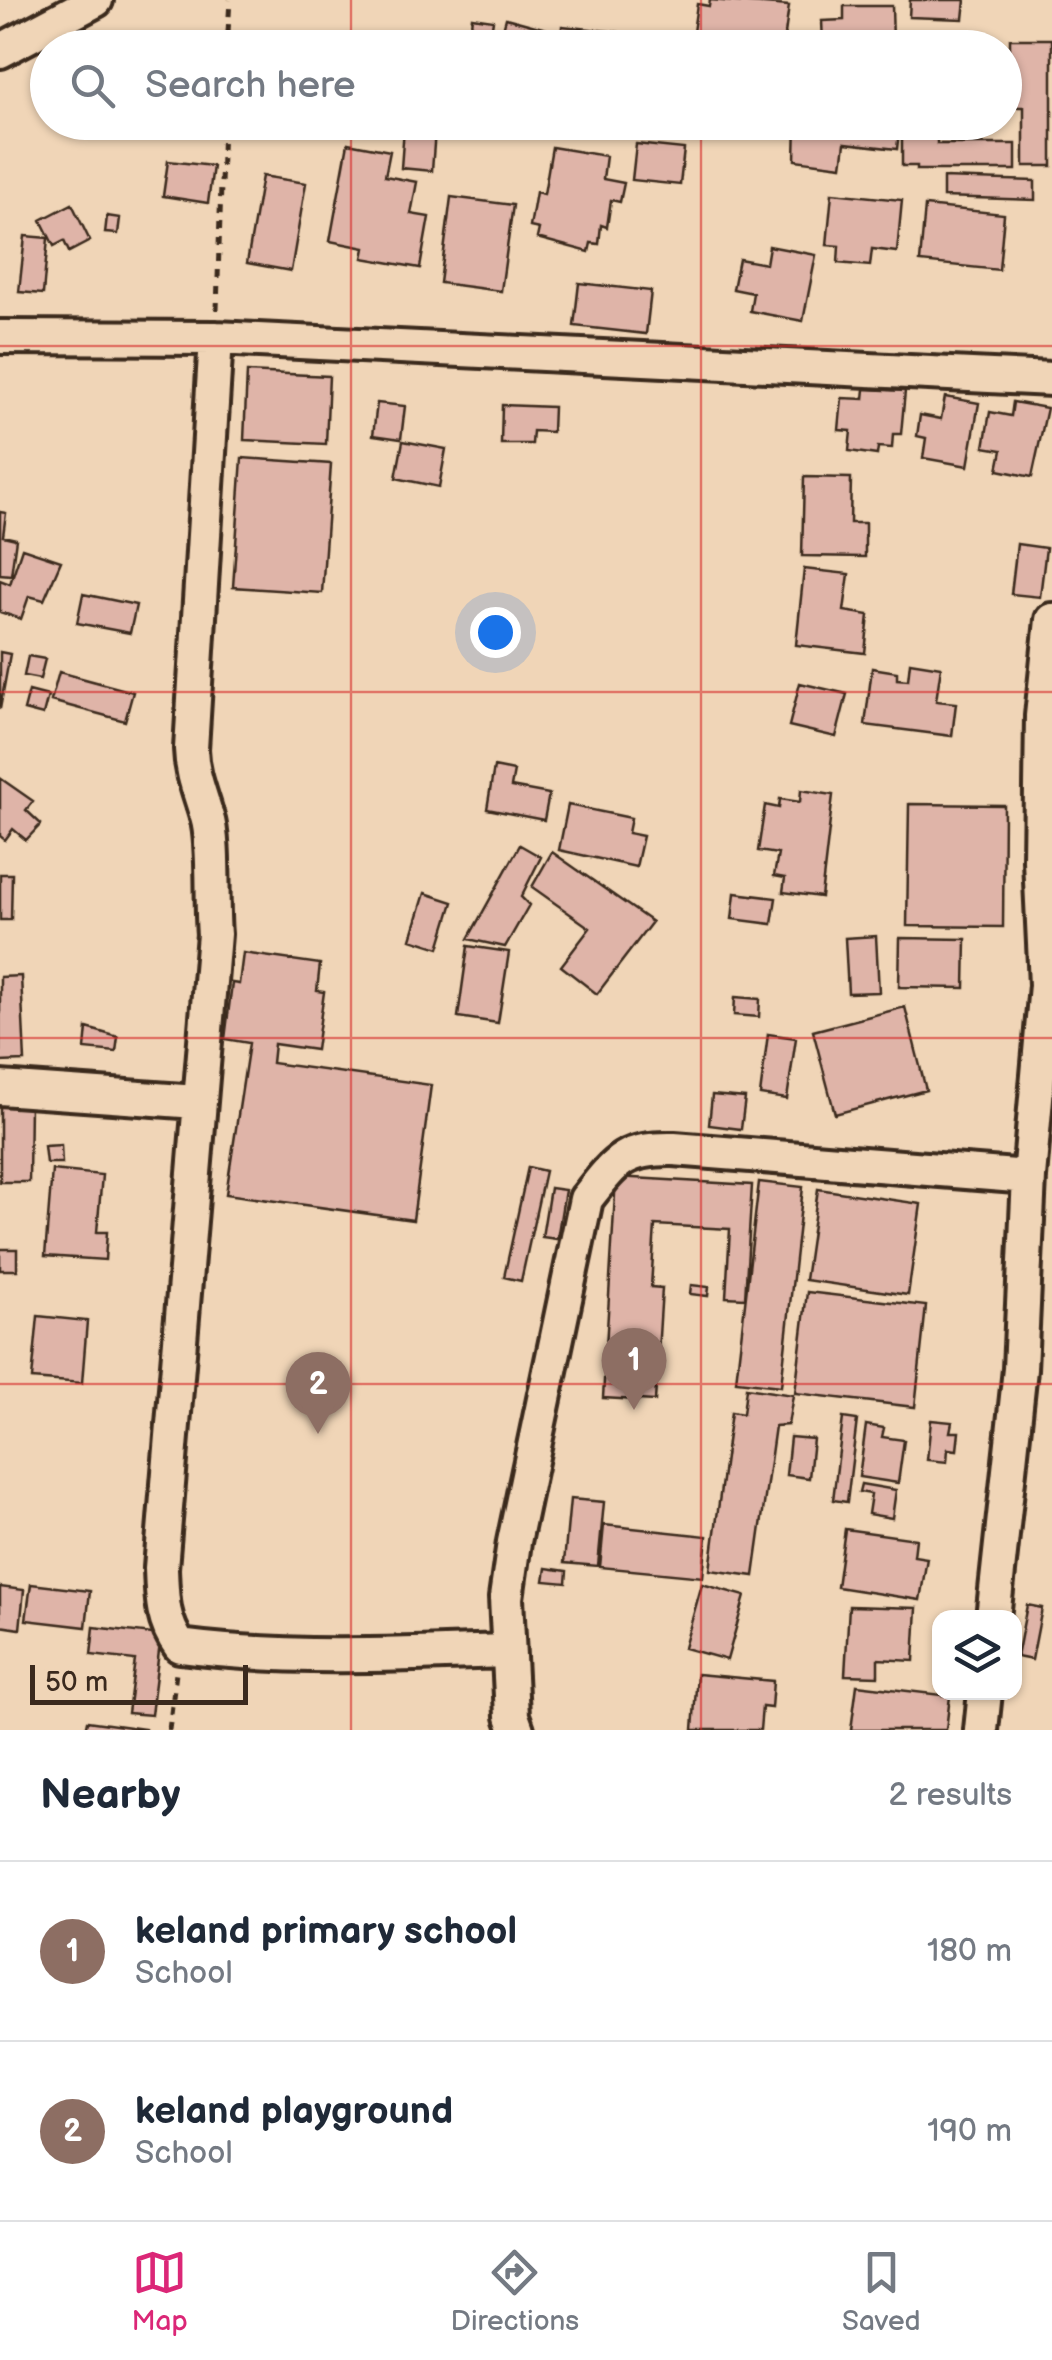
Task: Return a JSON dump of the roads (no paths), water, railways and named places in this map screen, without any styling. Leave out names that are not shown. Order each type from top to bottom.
[{"type":"street","points":[[40,30],[96,0]]},
{"type":"street","points":[[0,51],[30,35]]},
{"type":"street","points":[[0,337],[216,338],[1052,379]]},
{"type":"street","points":[[216,338],[192,749],[192,777],[208,817],[214,934],[161,1568],[163,1608],[169,1631],[180,1646],[312,1655],[507,1651]]},
{"type":"street","points":[[994,1610],[1036,1372],[1029,1178],[1046,985],[1041,788],[1052,620]]},
{"type":"street","points":[[0,1088],[197,1102]]},
{"type":"street","points":[[517,1730],[507,1651],[506,1598],[514,1542],[586,1199],[615,1162],[640,1148],[1029,1178]]},
{"type":"street","points":[[981,1730],[984,1700]]},
{"type":"place","name":"keland primary school","points":[[634,1410]]},
{"type":"place","name":"keland playground","points":[[318,1434]]}]
